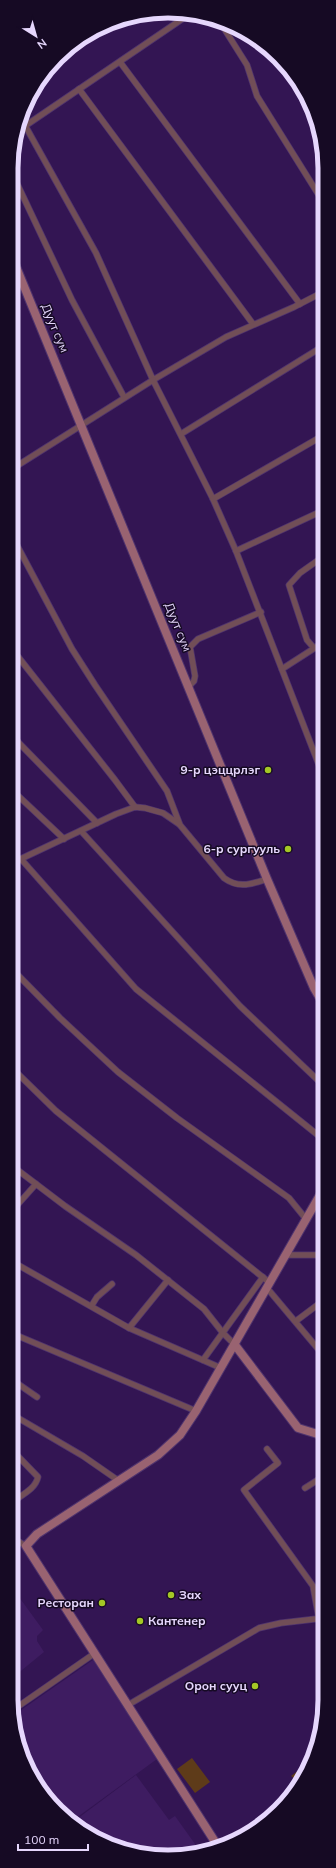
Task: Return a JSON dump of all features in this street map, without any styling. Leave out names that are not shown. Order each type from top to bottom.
[{"type":"street","points":[[182,18],[25,126],[96,253],[152,380],[213,499],[236,551],[318,762]]},
{"type":"street","points":[[224,29],[247,65],[257,96],[318,194]]},
{"type":"street","points":[[120,62],[300,304]]},
{"type":"street","points":[[79,89],[253,324]]},
{"type":"street","points":[[18,186],[72,300],[124,397]]},
{"type":"street","name":"Дуут сум","points":[[18,271],[82,424],[267,879],[318,995]]},
{"type":"street","points":[[18,464],[124,397],[226,337],[318,295]]},
{"type":"street","points":[[181,434],[318,349]]},
{"type":"street","points":[[213,499],[318,438]]},
{"type":"street","points":[[236,551],[318,513]]},
{"type":"street","points":[[18,547],[72,649],[167,791],[180,824],[224,878],[230,882],[244,886],[267,879]]},
{"type":"street","points":[[314,648],[307,640],[289,585],[300,573],[318,560]]},
{"type":"street","points":[[189,686],[194,681],[195,676],[190,646],[198,639],[260,612]]},
{"type":"street","points":[[282,669],[318,646]]},
{"type":"street","points":[[18,657],[115,780],[134,807]]},
{"type":"street","points":[[18,743],[97,823]]},
{"type":"street","points":[[18,796],[64,839]]},
{"type":"street","points":[[18,861],[134,807],[145,808],[163,813],[180,824]]},
{"type":"street","points":[[81,831],[240,1006],[318,1080]]},
{"type":"street","points":[[22,859],[136,989],[318,1135]]},
{"type":"street","points":[[18,975],[60,1018],[118,1072],[177,1118],[289,1198],[306,1220]]},
{"type":"street","points":[[18,1074],[62,1116],[263,1277],[268,1286],[318,1349]]},
{"type":"street","points":[[18,1170],[136,1255],[204,1309],[234,1345],[298,1428],[318,1434]]},
{"type":"street","points":[[18,1204],[36,1184]]},
{"type":"street","points":[[26,1546],[37,1534],[158,1455],[173,1442],[196,1411],[318,1199]]},
{"type":"street","points":[[287,1255],[318,1254]]},
{"type":"street","points":[[18,1265],[52,1286],[92,1305],[129,1328],[221,1368]]},
{"type":"street","points":[[203,1360],[263,1277]]},
{"type":"street","points":[[129,1328],[168,1280]]},
{"type":"street","points":[[92,1305],[97,1297],[112,1284]]},
{"type":"street","points":[[296,1322],[318,1305]]},
{"type":"street","points":[[18,1336],[196,1411]]},
{"type":"street","points":[[18,1384],[37,1396]]},
{"type":"street","points":[[18,1418],[83,1456],[118,1481]]},
{"type":"street","points":[[267,1449],[278,1463],[244,1490],[313,1586],[318,1604]]},
{"type":"street","points":[[18,1456],[38,1477],[33,1487],[18,1498]]},
{"type":"street","points":[[305,1488],[318,1480]]},
{"type":"street","points":[[18,1541],[26,1546],[215,1842]]},
{"type":"street","points":[[128,1705],[259,1628],[281,1623],[318,1618]]},
{"type":"street","points":[[18,1706],[94,1653]]},
{"type":"shaded area","points":[[18,1596],[43,1630],[37,1636],[37,1641],[44,1652],[18,1673]]},
{"type":"shaded area","points":[[93,1660],[157,1759],[76,1818],[55,1799],[33,1766],[23,1739],[18,1712]]},
{"type":"shaded area","points":[[192,1758],[210,1782],[195,1793],[177,1769]]},
{"type":"shaded area","points":[[302,1767],[295,1779],[291,1776]]},
{"type":"shaded area","points":[[136,1775],[169,1820],[175,1816],[197,1847],[178,1850],[158,1850],[129,1845],[102,1835],[77,1819]]},
{"type":"place","name":"9-р цэццрлэг","points":[[268,770]]},
{"type":"place","name":"6-р сургууль","points":[[288,849]]},
{"type":"place","name":"Зах","points":[[171,1595]]},
{"type":"place","name":"Ресторан","points":[[102,1603]]},
{"type":"place","name":"Кантенер","points":[[140,1621]]},
{"type":"place","name":"Орон сууц","points":[[255,1686]]}]
